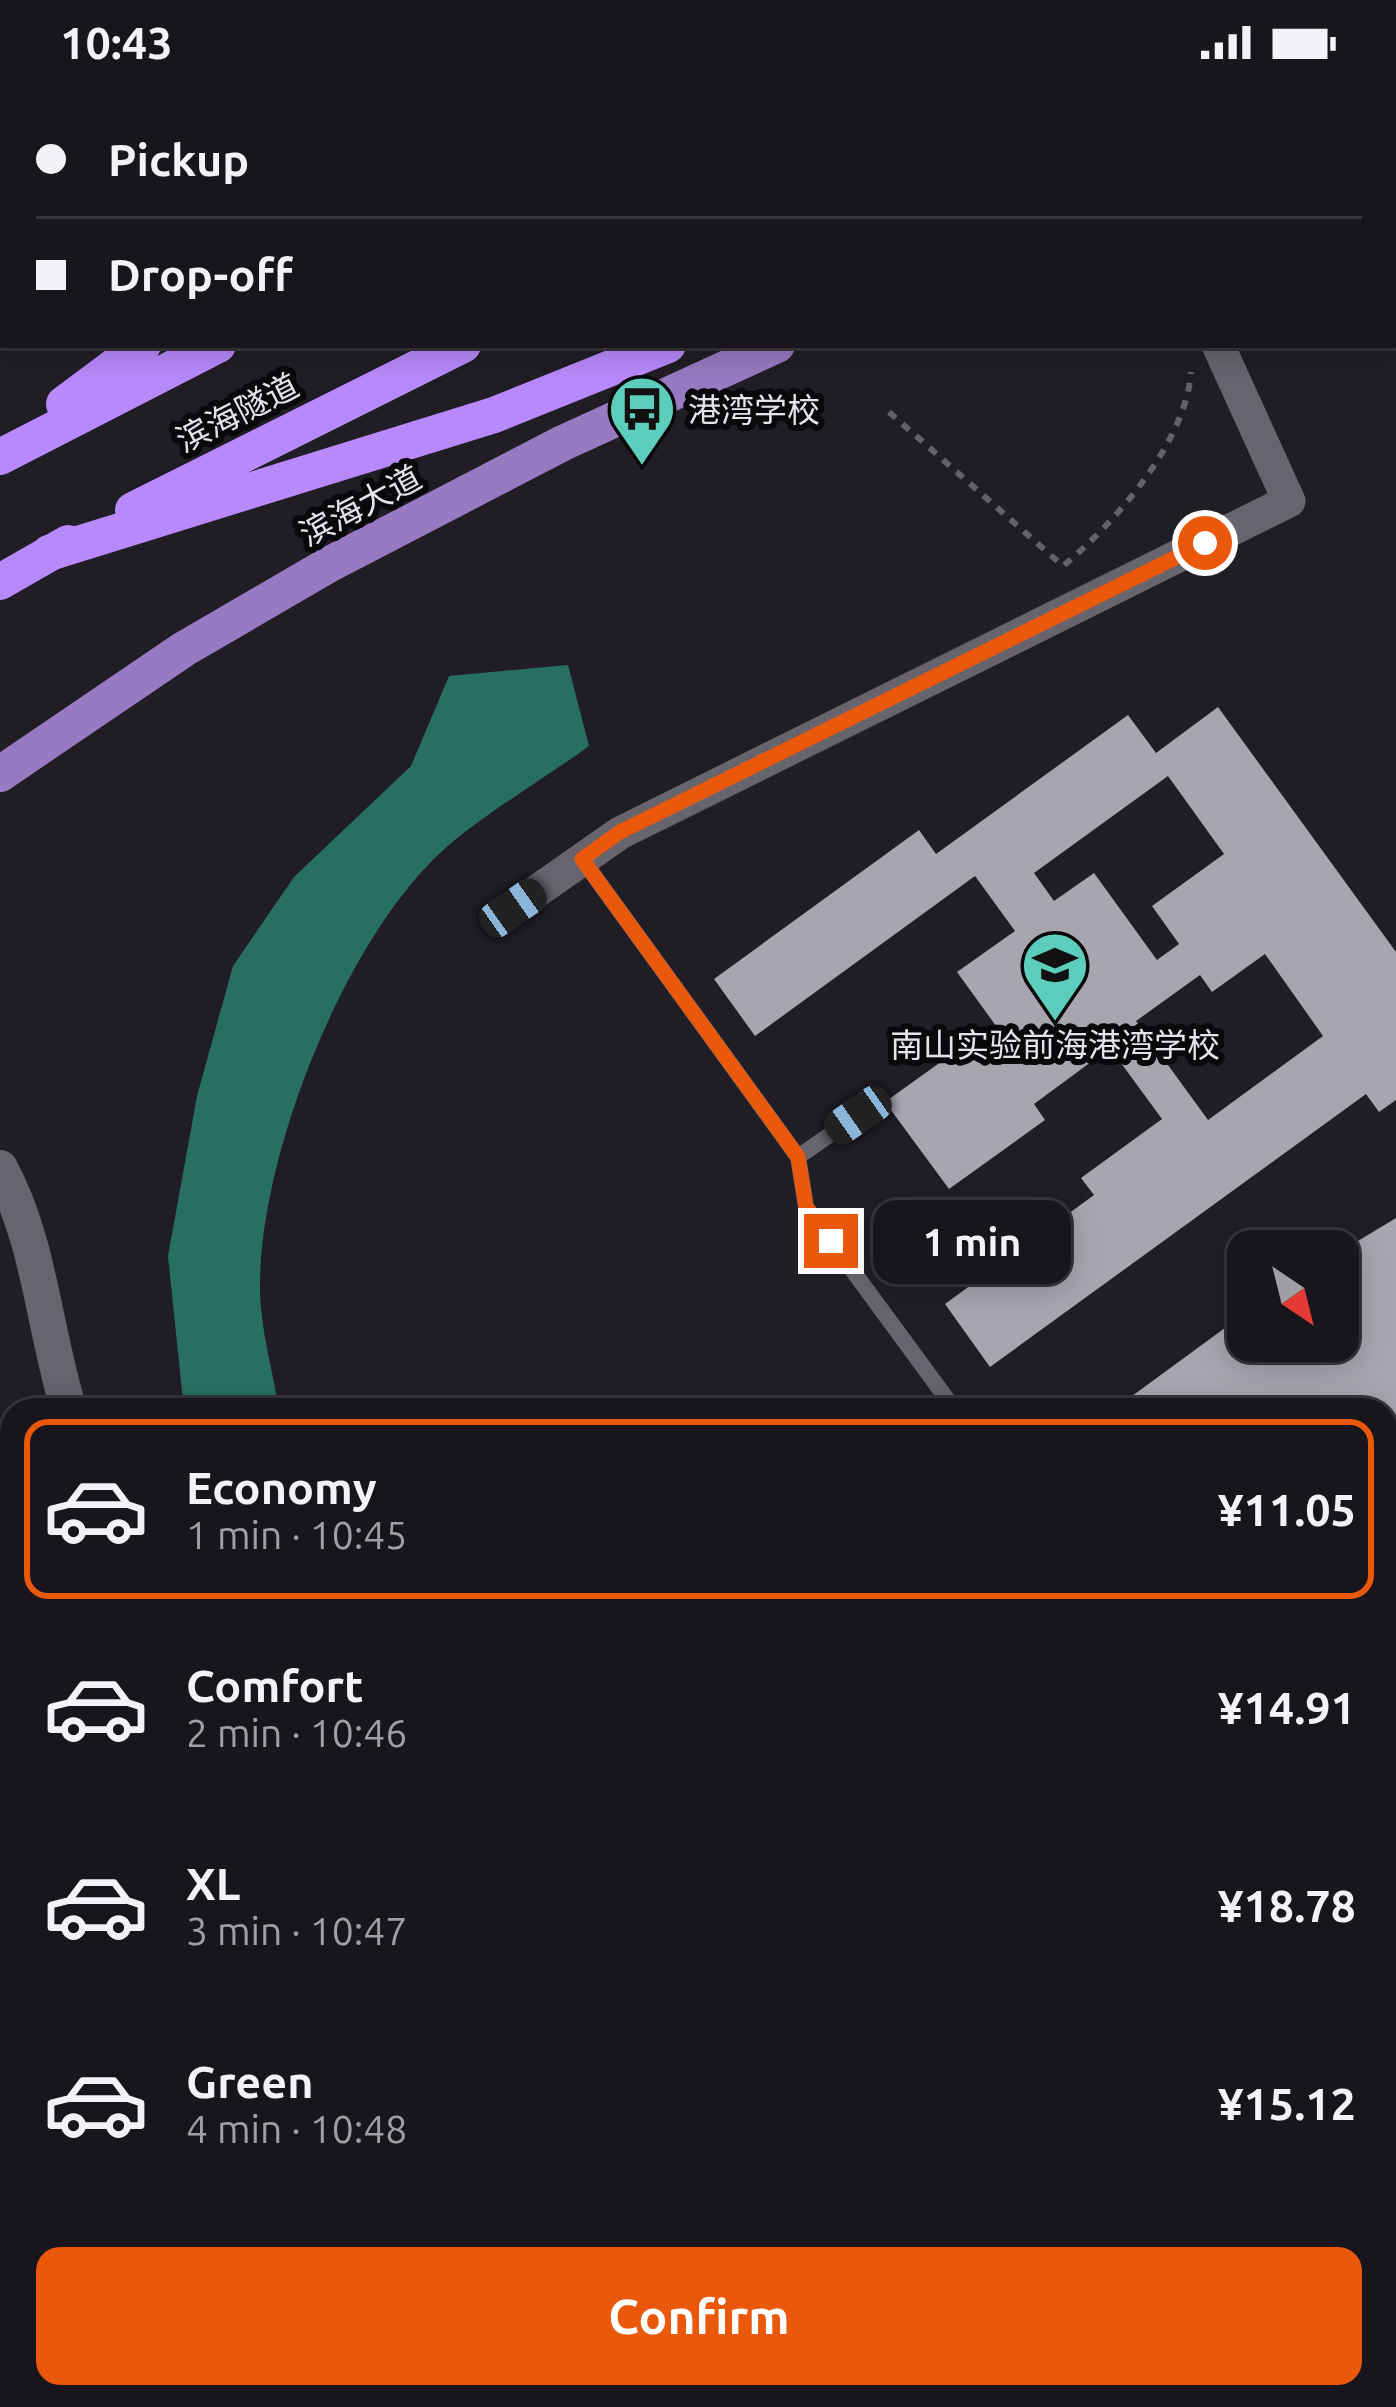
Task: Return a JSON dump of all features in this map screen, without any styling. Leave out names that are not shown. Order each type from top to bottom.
[{"type":"highway","points":[[0,456],[139,348]]},
{"type":"highway","name":"滨海隧道","points":[[0,456],[212,348]]},
{"type":"highway","name":"滨海隧道","points":[[49,553],[457,348]]},
{"type":"highway","points":[[0,582],[49,553],[494,416],[661,348]]},
{"type":"main road","name":"滨海大道","points":[[0,774],[184,649],[330,564],[562,443],[770,348]]},
{"type":"street","points":[[513,908],[620,832],[1288,501],[1205,355]]},
{"type":"street","points":[[0,1168],[26,1224],[66,1398]]},
{"type":"lane","points":[[582,859],[798,1157],[806,1207],[946,1398]]},
{"type":"lane","points":[[798,1157],[858,1115]]},
{"type":"path","points":[[889,412],[1063,566],[1136,490],[1172,434],[1205,355]]},
{"type":"shaded area","points":[[568,665],[589,746],[440,853],[372,940],[314,1053],[275,1173],[264,1231],[260,1299],[277,1398],[183,1398],[168,1256],[197,1096],[233,966],[294,877],[411,766],[449,676]]},
{"type":"building","points":[[1218,707],[1396,952],[1396,1100],[1379,1112],[1366,1094],[990,1367],[945,1304],[1094,1195],[1081,1178],[1162,1119],[1110,1048],[1034,1104],[1045,1120],[949,1189],[885,1102],[977,1036],[995,1061],[1012,1048],[957,972],[1015,931],[975,876],[755,1036],[714,979],[919,830],[936,854],[1128,715],[1156,753]],"holes":[[[1168,776],[1224,854],[1152,906],[1179,944],[1157,960],[1094,873],[1054,901],[1034,873]],[[1265,954],[1323,1036],[1208,1120],[1136,1021],[1200,975],[1212,992]]]},
{"type":"building","points":[[1396,1218],[1396,1398],[1129,1398],[1227,1326],[1227,1362],[1359,1362],[1359,1240]]},
{"type":"place","name":"港湾学校","points":[[642,468]]},
{"type":"place","name":"南山实验前海港湾学校","points":[[1055,1024]]},
{"type":"route","points":[[831,1241],[806,1207],[798,1157],[582,859],[620,832],[1205,543]]}]
